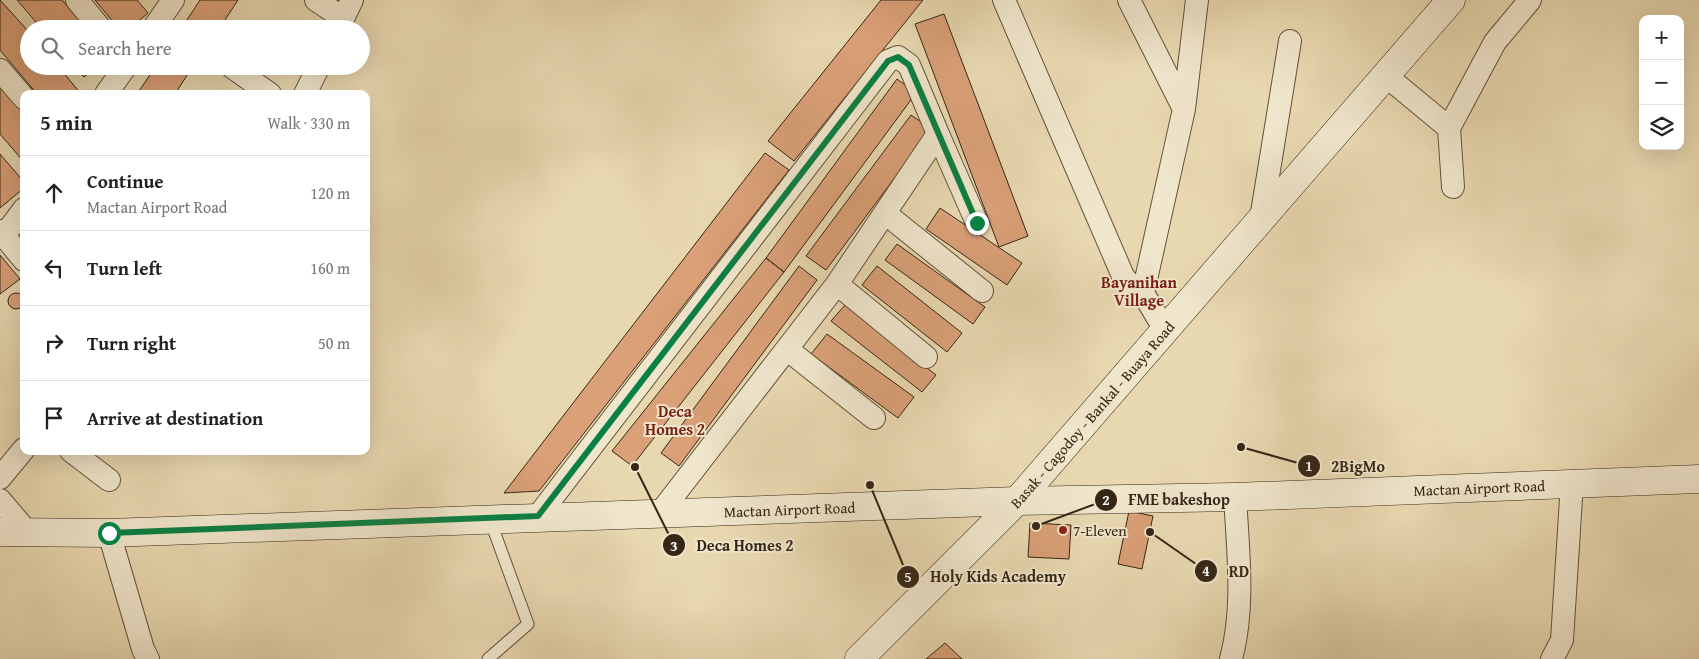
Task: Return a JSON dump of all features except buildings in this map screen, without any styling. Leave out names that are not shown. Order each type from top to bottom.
[{"type":"main road","name":"Basak - Cagodoy - Bankal - Buaya Road","points":[[858,659],[1017,501],[1451,0]]},
{"type":"main road","name":"Mactan Airport Road","points":[[0,532],[109,533],[538,516],[1017,501],[1235,497],[1699,479]]},
{"type":"street","points":[[77,0],[94,20]]},
{"type":"street","points":[[159,20],[173,0]]},
{"type":"street","points":[[316,0],[344,16]]},
{"type":"street","points":[[1004,0],[1123,276],[1131,286],[1143,293],[1165,330]]},
{"type":"street","points":[[1129,0],[1184,109]]},
{"type":"street","points":[[1143,293],[1184,109],[1197,0]]},
{"type":"street","points":[[1453,187],[1449,128],[1495,42],[1530,0]]},
{"type":"street","points":[[1261,219],[1290,40]]},
{"type":"street","points":[[538,516],[888,61],[898,57],[909,65],[977,223]]},
{"type":"street","points":[[0,70],[20,93]]},
{"type":"street","points":[[109,90],[120,75]]},
{"type":"street","points":[[243,75],[264,90]]},
{"type":"street","points":[[307,90],[314,75]]},
{"type":"street","points":[[1385,76],[1449,128]]},
{"type":"street","points":[[660,513],[788,350],[886,214],[938,134]]},
{"type":"street","points":[[20,213],[2,233],[20,255]]},
{"type":"street","points":[[886,214],[982,291]]},
{"type":"street","points":[[836,284],[926,357]]},
{"type":"street","points":[[788,350],[874,418]]},
{"type":"street","points":[[0,478],[20,454]]},
{"type":"street","points":[[76,455],[109,480]]},
{"type":"street","points":[[1552,659],[1562,640],[1572,483]]},
{"type":"street","points":[[1231,659],[1237,635],[1239,566],[1235,497]]},
{"type":"street","points":[[0,500],[28,532]]},
{"type":"street","points":[[109,533],[143,649],[148,659]]},
{"type":"lane","points":[[488,659],[528,624],[490,518]]},
{"type":"place","name":"2BigMo","points":[[1241,447]]},
{"type":"place","name":"Deca Homes 2","points":[[635,467]]},
{"type":"place","name":"Holy Kids Academy","points":[[870,485]]},
{"type":"place","name":"FME bakeshop","points":[[1036,526]]},
{"type":"place","name":"7-Eleven","points":[[1063,530]]},
{"type":"place","name":"RD","points":[[1150,532]]},
{"type":"district","name":"Bayanihan Village","points":[[1139,291]]},
{"type":"district","name":"Deca Homes 2","points":[[675,420]]},
{"type":"route","points":[[109,533],[538,516],[568,480],[888,61],[898,57],[909,65],[977,223]]}]
